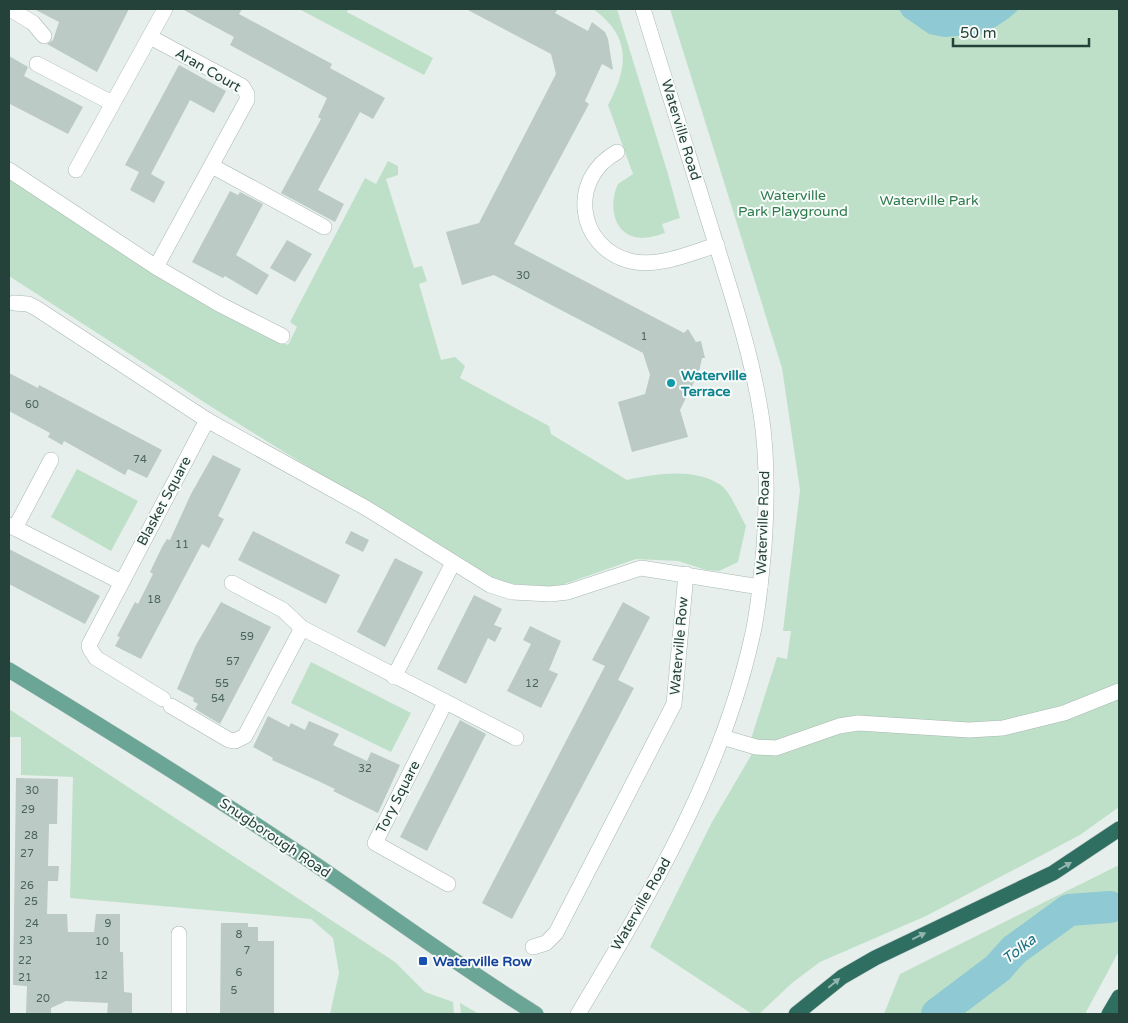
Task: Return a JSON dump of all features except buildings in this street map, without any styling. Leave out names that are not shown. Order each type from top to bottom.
[{"type":"highway","points":[[796,1014],[842,977],[875,958],[1052,873],[1119,829]]},
{"type":"highway","points":[[1109,1014],[1119,997]]},
{"type":"main road","name":"Snugborough Road","points":[[9,670],[156,760],[266,832],[437,950],[536,1014]]},
{"type":"street","points":[[10,9],[33,23],[44,36]]},
{"type":"street","points":[[76,170],[165,9]]},
{"type":"street","name":"Waterville Road","points":[[578,1014],[673,848],[713,762],[744,670],[760,587],[767,507],[761,417],[740,323],[643,9]]},
{"type":"street","name":"Aran Court","points":[[150,37],[245,89],[247,100],[156,268]]},
{"type":"street","points":[[37,64],[112,103]]},
{"type":"street","points":[[617,152],[607,158],[593,173],[587,184],[585,194],[588,220],[592,232],[601,244],[617,256],[631,261],[648,262],[666,260],[716,245]]},
{"type":"street","points":[[212,166],[324,227]]},
{"type":"street","points":[[9,170],[156,268],[219,304],[282,336]]},
{"type":"street","points":[[14,303],[28,304],[36,308],[207,420],[366,508],[490,585],[512,592],[568,592],[641,568],[760,587]]},
{"type":"street","name":"Blasket Square","points":[[207,420],[121,582],[90,645],[90,649],[96,658],[167,703],[229,740],[240,739],[245,736],[302,628]]},
{"type":"street","points":[[50,460],[12,526],[121,582]]},
{"type":"street","points":[[394,677],[453,563]]},
{"type":"street","name":"Waterville Row","points":[[533,947],[546,943],[556,933],[674,704],[686,574]]},
{"type":"street","points":[[232,583],[283,610],[302,628],[394,677],[516,738]]},
{"type":"street","points":[[722,737],[769,748],[839,726],[858,723],[986,730],[1031,722],[1064,713],[1119,691]]},
{"type":"street","name":"Tory Square","points":[[445,703],[375,842],[448,884]]},
{"type":"street","points":[[179,934],[179,1014]]},
{"type":"green space","points":[[299,9],[348,9],[347,12],[433,58],[424,75]]},
{"type":"green space","points":[[593,9],[617,9],[680,218],[662,224],[665,233],[645,238],[632,236],[619,226],[615,218],[613,201],[618,184],[633,174],[608,105],[620,78],[623,53],[620,41],[614,30]]},
{"type":"green space","name":"Waterville Park","points":[[670,9],[1119,9],[1119,807],[1080,835],[926,916],[820,962],[792,983],[759,1014],[752,1014],[650,947],[712,822],[756,747],[751,739],[777,657],[787,659],[791,631],[783,631],[800,490],[782,368]]},
{"type":"green space","points":[[388,161],[398,166],[398,175],[386,179],[414,268],[422,266],[427,281],[419,284],[441,360],[455,357],[465,366],[460,378],[549,426],[551,434],[627,480],[663,474],[688,474],[700,476],[722,486],[732,499],[746,526],[738,562],[719,571],[706,570],[678,561],[636,559],[556,587],[501,583],[373,507],[210,406],[9,276],[9,179],[212,308],[288,345],[297,327],[290,322],[365,178],[376,184]]},
{"type":"green space","points":[[77,469],[138,501],[111,551],[51,517]]},
{"type":"green space","points":[[311,662],[411,713],[391,752],[291,703]]},
{"type":"green space","points":[[9,709],[395,962],[425,992],[453,1002],[454,1014],[330,1014],[339,973],[333,938],[311,919],[70,898],[73,777],[21,775],[21,737],[9,737]]},
{"type":"green space","points":[[1119,865],[1119,951],[1085,1014],[884,1014],[900,974]]},
{"type":"green space","points":[[460,1003],[479,1014],[461,1014]]},
{"type":"water","points":[[899,9],[1019,9],[985,34],[944,37],[929,34],[903,16]]},
{"type":"waterway","name":"Tolka","points":[[937,1014],[998,968],[1014,950],[1069,910],[1110,907]]},
{"type":"place","name":"Waterville Terrace","points":[[671,383]]},
{"type":"place","name":"Waterville Row","points":[[423,961]]},
{"type":"park label","name":"Waterville Park Playground","points":[[793,204]]}]
